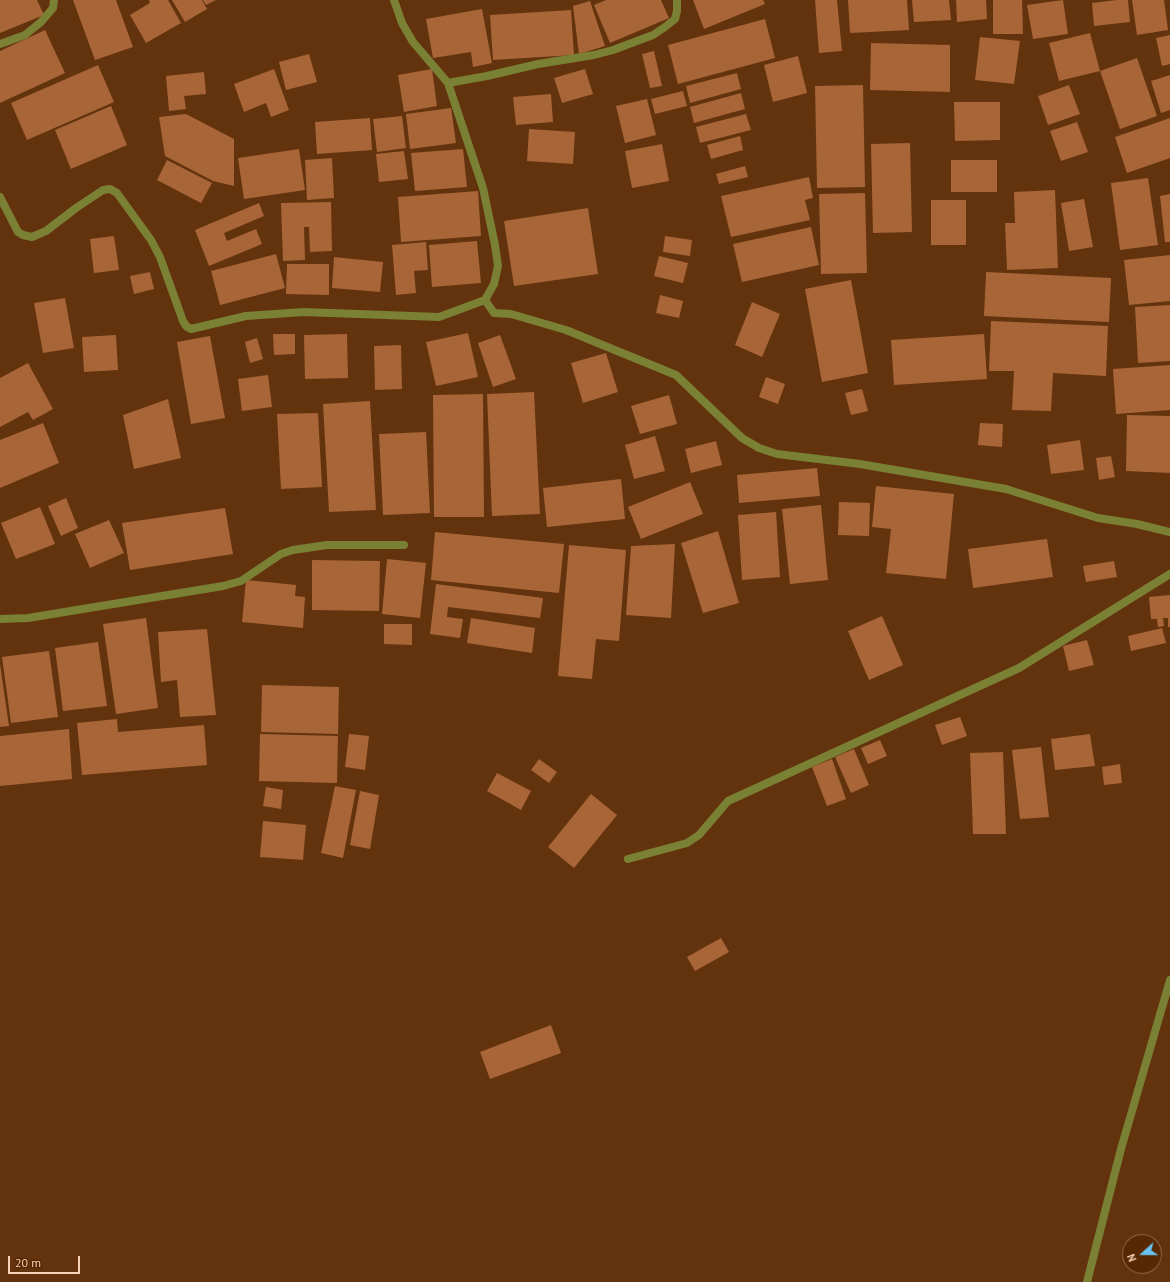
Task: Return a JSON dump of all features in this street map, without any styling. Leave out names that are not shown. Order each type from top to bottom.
[{"type":"street","points":[[0,44],[25,35],[42,22],[53,8],[54,0]]},
{"type":"street","points":[[0,198],[18,232],[32,237],[46,231],[103,190],[110,189],[117,193],[151,240],[160,257],[183,320],[186,326],[191,329],[246,316],[304,312],[439,317],[485,300],[494,284],[498,266],[483,188],[448,83],[414,42],[402,23],[394,0]]},
{"type":"street","points":[[448,83],[613,50],[653,34],[665,27],[675,19],[678,11],[677,0]]},
{"type":"street","points":[[485,300],[494,313],[510,314],[566,330],[676,375],[742,438],[759,448],[777,454],[868,465],[1006,489],[1098,518],[1136,524],[1170,532]]},
{"type":"street","points":[[0,619],[28,618],[223,586],[241,581],[281,554],[293,550],[327,545],[404,545]]},
{"type":"street","points":[[628,859],[687,843],[699,835],[728,801],[1019,668],[1170,574]]},
{"type":"street","points":[[1087,1282],[1121,1150],[1170,980]]},
{"type":"building","points":[[0,0],[37,0],[44,15],[0,33]]},
{"type":"building","points":[[73,0],[116,0],[133,47],[95,60]]},
{"type":"building","points":[[149,0],[168,0],[181,23],[146,43],[130,15],[150,3]]},
{"type":"building","points":[[172,0],[202,0],[207,9],[185,22]]},
{"type":"building","points":[[203,0],[216,0],[206,5]]},
{"type":"building","points":[[606,0],[661,0],[669,18],[610,43],[594,5]]},
{"type":"building","points":[[693,0],[763,0],[765,4],[704,29]]},
{"type":"building","points":[[815,0],[837,0],[842,51],[819,53]]},
{"type":"building","points":[[848,0],[907,0],[909,30],[850,33]]},
{"type":"building","points":[[912,0],[949,0],[951,20],[914,22]]},
{"type":"building","points":[[956,0],[986,0],[987,19],[957,22]]},
{"type":"building","points":[[993,0],[1022,0],[1023,34],[993,34]]},
{"type":"building","points":[[1063,0],[1068,34],[1033,39],[1027,5]]},
{"type":"building","points":[[1128,0],[1130,22],[1094,26],[1092,3]]},
{"type":"building","points":[[1132,0],[1164,0],[1168,30],[1137,35]]},
{"type":"building","points":[[590,1],[605,46],[579,54],[573,6]]},
{"type":"building","points":[[482,9],[492,63],[473,67],[471,52],[433,58],[426,19]]},
{"type":"building","points":[[571,10],[574,55],[493,60],[490,15]]},
{"type":"building","points":[[765,19],[775,58],[678,84],[668,45]]},
{"type":"building","points":[[45,30],[65,73],[0,103],[0,51]]},
{"type":"building","points":[[1090,33],[1100,71],[1059,81],[1049,43]]},
{"type":"building","points":[[1170,35],[1170,64],[1162,66],[1156,38]]},
{"type":"building","points":[[980,37],[1020,41],[1014,84],[975,80]]},
{"type":"building","points":[[871,43],[950,45],[950,92],[870,90]]},
{"type":"building","points":[[654,51],[662,86],[650,88],[642,54]]},
{"type":"building","points":[[309,54],[317,82],[286,90],[279,62]]},
{"type":"building","points":[[798,56],[807,93],[773,102],[764,65]]},
{"type":"building","points":[[1137,58],[1157,116],[1120,129],[1100,71]]},
{"type":"building","points":[[98,65],[114,102],[27,140],[11,103]]},
{"type":"building","points":[[274,69],[289,110],[271,117],[266,103],[244,112],[234,84]]},
{"type":"building","points":[[432,69],[437,106],[404,112],[398,75]]},
{"type":"building","points":[[585,69],[593,94],[562,103],[554,78]]},
{"type":"building","points":[[204,72],[206,94],[184,96],[186,109],[169,111],[166,76]]},
{"type":"building","points":[[737,73],[741,89],[690,103],[686,86]]},
{"type":"building","points":[[1170,75],[1170,110],[1161,113],[1151,81]]},
{"type":"building","points":[[863,85],[865,187],[817,188],[815,86]]},
{"type":"building","points":[[1069,85],[1080,114],[1048,125],[1038,96]]},
{"type":"building","points":[[683,91],[687,106],[655,114],[651,99]]},
{"type":"building","points":[[741,93],[745,109],[694,123],[690,107]]},
{"type":"building","points":[[551,94],[553,122],[516,125],[513,97]]},
{"type":"building","points":[[647,99],[656,135],[625,143],[616,106]]},
{"type":"building","points":[[954,102],[1000,102],[1000,140],[955,141]]},
{"type":"building","points":[[111,106],[127,145],[71,169],[55,130]]},
{"type":"building","points":[[451,108],[456,143],[410,149],[406,114]]},
{"type":"building","points":[[186,114],[234,139],[234,186],[213,181],[165,156],[159,117]]},
{"type":"building","points":[[746,114],[751,130],[700,143],[696,127]]},
{"type":"building","points":[[402,116],[406,148],[377,152],[373,119]]},
{"type":"building","points":[[370,118],[372,150],[317,154],[315,122]]},
{"type":"building","points":[[1170,118],[1170,158],[1127,173],[1115,137]]},
{"type":"building","points":[[1077,122],[1088,152],[1061,161],[1050,131]]},
{"type":"building","points":[[529,129],[575,132],[573,164],[527,161]]},
{"type":"building","points":[[740,136],[743,150],[711,159],[707,145]]},
{"type":"building","points":[[910,143],[912,232],[873,233],[871,144]]},
{"type":"building","points":[[662,144],[669,181],[632,188],[625,151]]},
{"type":"building","points":[[299,149],[305,190],[244,199],[238,158]]},
{"type":"building","points":[[463,149],[467,187],[415,191],[411,153]]},
{"type":"building","points":[[404,151],[408,179],[379,182],[376,154]]},
{"type":"building","points":[[332,158],[334,198],[307,200],[305,160]]},
{"type":"building","points":[[167,160],[212,183],[201,203],[157,180]]},
{"type":"building","points":[[951,160],[997,160],[997,192],[951,192]]},
{"type":"building","points":[[745,166],[748,177],[719,184],[716,174]]},
{"type":"building","points":[[809,177],[813,198],[805,200],[810,220],[731,237],[721,196]]},
{"type":"building","points":[[1148,178],[1158,245],[1120,250],[1111,183]]},
{"type":"building","points":[[1055,190],[1058,268],[1007,270],[1005,223],[1015,223],[1014,192]]},
{"type":"building","points":[[478,191],[481,236],[401,242],[398,197]]},
{"type":"building","points":[[865,193],[867,273],[821,274],[819,194]]},
{"type":"building","points":[[1170,194],[1170,242],[1165,242],[1160,196]]},
{"type":"building","points":[[1084,199],[1093,247],[1069,251],[1061,203]]},
{"type":"building","points":[[931,200],[966,200],[966,245],[931,245]]},
{"type":"building","points":[[331,202],[332,251],[310,252],[309,227],[304,227],[305,260],[283,261],[281,203]]},
{"type":"building","points":[[259,203],[264,216],[224,233],[227,241],[256,229],[262,244],[209,266],[195,230]]},
{"type":"building","points":[[588,208],[598,274],[514,286],[504,221]]},
{"type":"building","points":[[811,227],[819,265],[742,282],[733,244]]},
{"type":"building","points":[[114,236],[119,270],[94,273],[90,239]]},
{"type":"building","points":[[665,236],[692,240],[690,256],[663,252]]},
{"type":"building","points":[[477,241],[481,283],[432,287],[429,245]]},
{"type":"building","points":[[426,242],[428,270],[414,271],[416,293],[396,295],[392,245]]},
{"type":"building","points":[[276,254],[285,288],[220,305],[211,271]]},
{"type":"building","points":[[1170,255],[1170,301],[1129,305],[1124,260]]},
{"type":"building","points":[[659,256],[688,263],[683,283],[654,276]]},
{"type":"building","points":[[334,257],[383,262],[380,292],[332,288]]},
{"type":"building","points":[[287,264],[329,264],[329,295],[286,294]]},
{"type":"building","points":[[150,272],[154,289],[134,294],[130,276]]},
{"type":"building","points":[[986,272],[1111,278],[1109,322],[984,316]]},
{"type":"building","points":[[851,280],[868,373],[822,382],[805,289]]},
{"type":"building","points":[[660,295],[683,301],[679,318],[656,313]]},
{"type":"building","points":[[65,298],[74,348],[43,353],[34,303]]},
{"type":"building","points":[[752,302],[780,314],[762,357],[735,345]]},
{"type":"building","points":[[1170,305],[1170,361],[1138,363],[1135,307]]},
{"type":"building","points":[[991,321],[1108,326],[1106,376],[1053,373],[1051,411],[1012,410],[1014,371],[989,371]]},
{"type":"building","points":[[468,333],[478,377],[436,386],[426,342]]},
{"type":"building","points":[[273,334],[295,334],[295,354],[274,355]]},
{"type":"building","points":[[347,334],[348,378],[305,379],[304,335]]},
{"type":"building","points":[[984,334],[987,379],[894,385],[891,340]]},
{"type":"building","points":[[116,335],[118,370],[84,372],[82,337]]},
{"type":"building","points":[[500,335],[516,379],[493,387],[478,343]]},
{"type":"building","points":[[210,336],[225,418],[191,424],[177,342]]},
{"type":"building","points":[[257,338],[263,359],[250,363],[245,342]]},
{"type":"building","points":[[401,345],[402,389],[375,390],[374,346]]},
{"type":"building","points":[[606,353],[618,392],[583,403],[571,363]]},
{"type":"building","points":[[28,363],[53,409],[33,420],[28,412],[0,427],[0,378]]},
{"type":"building","points":[[1170,365],[1170,410],[1116,414],[1113,369]]},
{"type":"building","points":[[268,375],[272,407],[242,411],[238,379]]},
{"type":"building","points":[[766,377],[785,384],[778,404],[759,397]]},
{"type":"building","points":[[862,389],[868,411],[851,415],[845,393]]},
{"type":"building","points":[[534,392],[540,514],[492,516],[487,394]]},
{"type":"building","points":[[483,394],[484,517],[434,517],[433,395]]},
{"type":"building","points":[[669,395],[677,424],[640,434],[631,406]]},
{"type":"building","points":[[168,399],[181,458],[134,469],[123,415]]},
{"type":"building","points":[[370,401],[376,510],[329,512],[323,404]]},
{"type":"building","points":[[318,413],[322,487],[281,489],[277,414]]},
{"type":"building","points":[[1127,415],[1170,416],[1170,473],[1126,471]]},
{"type":"building","points":[[43,423],[59,463],[0,488],[0,440]]},
{"type":"building","points":[[980,423],[1003,424],[1002,447],[978,445]]},
{"type":"building","points":[[426,432],[430,513],[383,515],[379,434]]},
{"type":"building","points":[[655,436],[665,471],[634,479],[625,445]]},
{"type":"building","points":[[1080,440],[1084,470],[1051,474],[1047,445]]},
{"type":"building","points":[[716,441],[722,465],[691,473],[685,449]]},
{"type":"building","points":[[1111,456],[1115,477],[1099,480],[1096,458]]},
{"type":"building","points":[[817,468],[820,496],[739,503],[737,475]]},
{"type":"building","points":[[621,479],[625,519],[547,527],[543,488]]},
{"type":"building","points":[[690,482],[703,514],[641,539],[628,507]]},
{"type":"building","points":[[876,486],[954,494],[946,579],[886,573],[891,529],[872,527]]},
{"type":"building","points":[[66,498],[78,528],[61,536],[48,506]]},
{"type":"building","points":[[839,502],[870,503],[869,536],[838,535]]},
{"type":"building","points":[[821,505],[828,580],[790,584],[782,509]]},
{"type":"building","points":[[40,507],[55,544],[16,559],[1,523]]},
{"type":"building","points":[[225,508],[233,554],[130,570],[122,523]]},
{"type":"building","points":[[776,512],[780,577],[742,580],[738,515]]},
{"type":"building","points":[[109,520],[124,553],[90,568],[75,534]]},
{"type":"building","points":[[718,531],[739,603],[703,613],[681,543]]},
{"type":"building","points":[[435,532],[564,544],[559,593],[431,580]]},
{"type":"building","points":[[1047,539],[1053,577],[973,588],[968,549]]},
{"type":"building","points":[[675,544],[671,618],[626,615],[631,546]]},
{"type":"building","points":[[569,545],[626,550],[619,641],[596,639],[592,679],[558,676]]},
{"type":"building","points":[[387,559],[426,563],[420,618],[382,614]]},
{"type":"building","points":[[312,560],[380,561],[379,611],[312,610]]},
{"type":"building","points":[[1114,561],[1117,577],[1086,582],[1083,566]]},
{"type":"building","points":[[246,580],[296,585],[295,596],[305,597],[303,628],[242,622]]},
{"type":"building","points":[[436,584],[543,598],[540,618],[448,607],[447,617],[463,619],[460,638],[430,634]]},
{"type":"building","points":[[1170,595],[1170,627],[1168,627],[1168,618],[1163,618],[1164,626],[1158,627],[1157,619],[1151,619],[1149,597]]},
{"type":"building","points":[[882,616],[903,665],[869,680],[848,631]]},
{"type":"building","points":[[146,618],[158,708],[116,714],[103,624]]},
{"type":"building","points":[[471,618],[535,628],[532,653],[467,643]]},
{"type":"building","points":[[384,624],[412,624],[412,645],[384,644]]},
{"type":"building","points":[[1162,628],[1166,643],[1131,651],[1128,636]]},
{"type":"building","points":[[207,629],[216,715],[180,717],[177,680],[161,682],[158,632]]},
{"type":"building","points":[[1087,640],[1094,665],[1069,671],[1063,646]]},
{"type":"building","points":[[98,642],[107,706],[63,711],[55,648]]},
{"type":"building","points":[[49,651],[58,717],[11,723],[2,657]]},
{"type":"building","points":[[0,664],[9,726],[0,727]]},
{"type":"building","points":[[262,685],[339,687],[338,734],[261,732]]},
{"type":"building","points":[[960,717],[967,736],[942,745],[935,725]]},
{"type":"building","points":[[117,719],[118,732],[204,725],[207,765],[82,775],[77,723]]},
{"type":"building","points":[[69,729],[72,779],[0,786],[0,736]]},
{"type":"building","points":[[260,734],[338,736],[337,783],[259,781]]},
{"type":"building","points":[[349,734],[369,736],[365,770],[345,767]]},
{"type":"building","points":[[1090,734],[1095,766],[1055,770],[1051,739]]},
{"type":"building","points":[[880,740],[887,756],[868,764],[861,748]]},
{"type":"building","points":[[1041,747],[1049,817],[1020,819],[1012,750]]},
{"type":"building","points":[[854,749],[869,785],[851,793],[835,757]]},
{"type":"building","points":[[1003,752],[1006,834],[973,834],[970,753]]},
{"type":"building","points":[[539,759],[557,772],[549,783],[531,770]]},
{"type":"building","points":[[832,759],[846,799],[827,806],[812,767]]},
{"type":"building","points":[[1120,764],[1122,783],[1104,785],[1102,767]]},
{"type":"building","points":[[497,773],[531,791],[521,810],[487,791]]},
{"type":"building","points":[[335,786],[356,790],[343,858],[321,853]]},
{"type":"building","points":[[266,787],[283,790],[281,809],[263,806]]},
{"type":"building","points":[[360,791],[379,795],[370,849],[350,845]]},
{"type":"building","points":[[591,794],[617,815],[574,868],[548,847]]},
{"type":"building","points":[[263,821],[306,825],[303,860],[260,857]]},
{"type":"building","points":[[721,938],[729,952],[695,971],[687,957]]},
{"type":"building","points":[[551,1025],[561,1053],[490,1079],[480,1052]]}]
